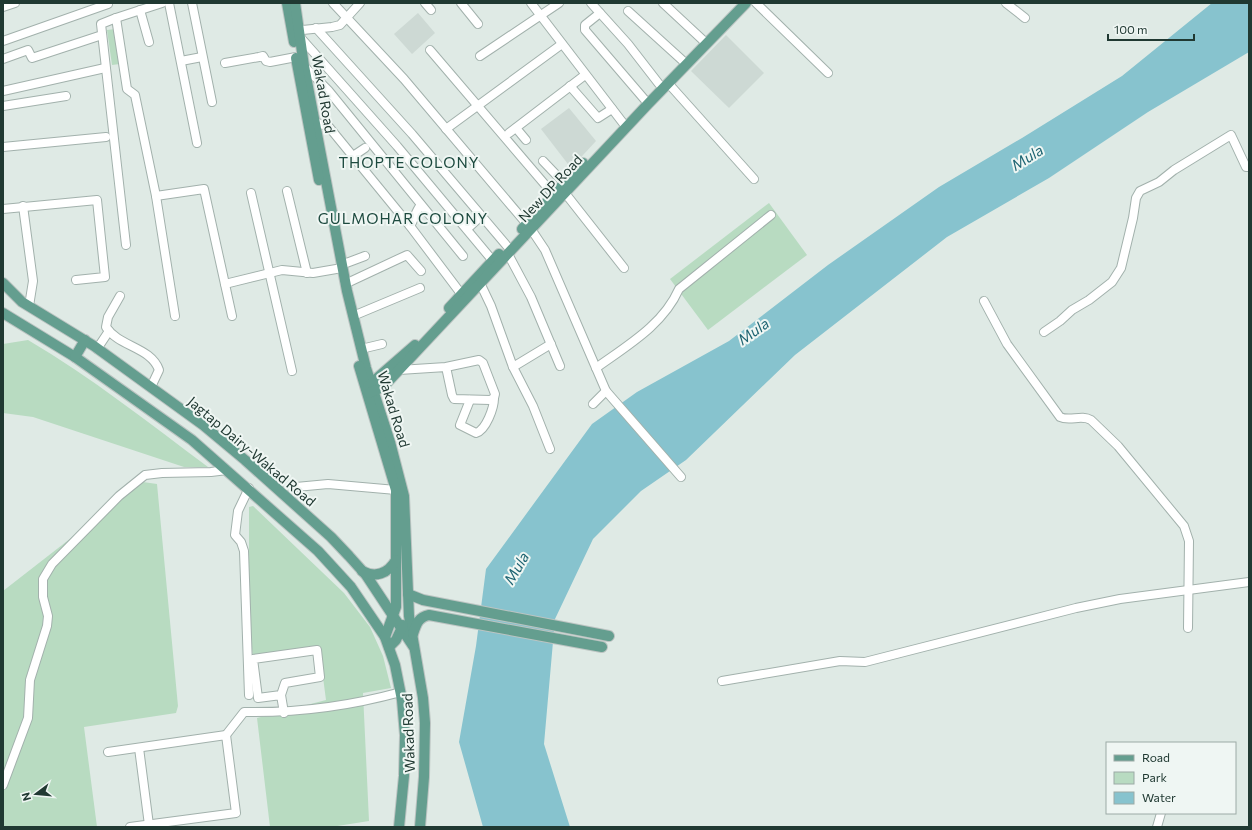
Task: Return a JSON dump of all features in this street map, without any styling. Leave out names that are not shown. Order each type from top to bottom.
[{"type":"main road","name":"Wakad Road","points":[[287,3],[297,33],[315,122],[351,336],[370,389],[404,496],[409,607],[412,635],[423,698],[426,745],[420,827]]},
{"type":"main road","name":"Wakad Road","points":[[295,3],[297,33],[296,57],[340,268],[396,490],[396,607],[385,637]]},
{"type":"main road","name":"New DP Road","points":[[529,227],[553,194],[564,188],[664,84],[737,3]]},
{"type":"main road","name":"New DP Road","points":[[370,389],[383,388],[481,285],[508,250],[623,123],[645,100],[664,84],[682,60],[746,3]]},
{"type":"main road","name":"New DP Road","points":[[370,389],[412,348],[493,261],[508,250]]},
{"type":"main road","name":"Jagtap Dairy-Wakad Road","points":[[3,283],[16,297],[85,340],[203,425],[332,537],[362,571],[414,648]]},
{"type":"main road","name":"Wakad Road","points":[[3,313],[75,357],[192,440],[249,488],[318,551],[351,587],[385,637],[396,665],[401,692],[405,745],[399,827]]},
{"type":"main road","points":[[75,357],[85,340]]},
{"type":"main road","points":[[362,571],[373,575],[381,574],[390,568],[396,560]]},
{"type":"main road","points":[[408,594],[423,600],[609,636]]},
{"type":"main road","points":[[390,647],[396,640],[409,607]]},
{"type":"main road","points":[[412,635],[417,622],[423,616],[429,615],[602,647]]},
{"type":"street","points":[[3,7],[15,3]]},
{"type":"street","points":[[126,245],[101,24],[162,3]]},
{"type":"street","points":[[169,3],[197,142]]},
{"type":"street","points":[[192,3],[212,102]]},
{"type":"street","points":[[333,3],[446,129],[529,227],[545,250],[606,391],[681,477]]},
{"type":"street","points":[[360,3],[348,19],[340,25],[316,28],[297,33],[341,82],[493,261]]},
{"type":"street","points":[[425,3],[432,10]]},
{"type":"street","points":[[461,3],[478,24]]},
{"type":"street","points":[[531,3],[623,123]]},
{"type":"street","points":[[480,56],[559,3]]},
{"type":"street","points":[[591,3],[664,84],[754,179]]},
{"type":"street","points":[[663,3],[704,41]]},
{"type":"street","points":[[756,3],[828,73]]},
{"type":"street","points":[[1006,3],[1025,18]]},
{"type":"street","points":[[3,41],[108,4]]},
{"type":"street","points":[[140,10],[149,42]]},
{"type":"street","points":[[628,11],[682,60]]},
{"type":"street","points":[[600,13],[585,25],[585,30],[645,100]]},
{"type":"street","points":[[116,18],[127,90],[135,95],[156,196],[175,316]]},
{"type":"street","points":[[316,28],[412,134],[508,250],[532,297],[560,366]]},
{"type":"street","points":[[3,59],[28,50],[32,58],[102,35]]},
{"type":"street","points":[[446,129],[562,44]]},
{"type":"street","points":[[430,50],[553,194]]},
{"type":"street","points":[[225,63],[264,56],[266,61],[270,62],[296,57]]},
{"type":"street","points":[[181,60],[202,57]]},
{"type":"street","points":[[304,66],[324,85],[463,256]]},
{"type":"street","points":[[3,91],[105,68]]},
{"type":"street","points":[[526,140],[513,131],[585,75]]},
{"type":"street","points":[[570,86],[598,118],[612,109]]},
{"type":"street","points":[[3,106],[66,96]]},
{"type":"street","points":[[315,122],[329,127],[410,226],[462,295]]},
{"type":"street","points":[[1044,332],[1112,282],[1121,268],[1133,218],[1136,198],[1140,191],[1159,182],[1174,170],[1231,135],[1246,167],[1249,167]]},
{"type":"street","points":[[3,147],[106,137]]},
{"type":"street","points":[[353,156],[365,148]]},
{"type":"street","points":[[543,161],[624,268]]},
{"type":"street","points":[[156,196],[204,189],[232,316]]},
{"type":"street","points":[[288,191],[307,273]]},
{"type":"street","points":[[251,193],[292,371]]},
{"type":"street","points":[[3,209],[97,200],[105,277],[76,280]]},
{"type":"street","points":[[410,226],[417,208],[421,205]]},
{"type":"street","points":[[23,206],[33,281],[29,306]]},
{"type":"street","points":[[596,368],[640,336],[664,316],[674,302],[679,289],[771,215]]},
{"type":"street","points":[[467,229],[481,216]]},
{"type":"street","points":[[345,284],[406,255],[421,272]]},
{"type":"street","points":[[225,284],[285,270],[307,273],[340,268],[365,256]]},
{"type":"street","points":[[481,285],[491,306],[513,367],[533,406],[550,450]]},
{"type":"street","points":[[353,316],[420,288]]},
{"type":"street","points":[[120,296],[108,316],[106,326],[109,331],[154,359],[159,370],[151,387]]},
{"type":"street","points":[[984,301],[1007,344],[1060,417],[1068,419],[1087,418],[1091,420],[1118,446],[1184,526],[1189,541],[1188,628]]},
{"type":"street","points":[[97,349],[109,331]]},
{"type":"street","points":[[361,349],[382,344]]},
{"type":"street","points":[[513,367],[551,344]]},
{"type":"street","points":[[399,370],[446,367],[479,360],[483,363],[495,394],[494,405],[481,430],[476,433],[460,425],[470,400]]},
{"type":"street","points":[[446,367],[454,399],[490,400],[494,398]]},
{"type":"street","points":[[594,404],[606,391]]},
{"type":"street","points":[[3,785],[28,718],[30,680],[47,626],[48,616],[43,597],[43,579],[52,564],[71,543],[119,496],[145,475],[227,470]]},
{"type":"street","points":[[296,487],[328,484],[396,490]]},
{"type":"street","points":[[249,488],[238,511],[235,535],[241,542],[244,551],[249,695]]},
{"type":"street","points":[[722,681],[840,661],[865,662],[1076,608],[1188,589],[1249,582]]},
{"type":"street","points":[[281,695],[258,698],[253,659],[317,650],[320,677],[284,683],[281,695],[284,713]]},
{"type":"street","points":[[108,752],[226,735],[244,712],[284,713],[320,709],[401,692]]},
{"type":"street","points":[[130,827],[236,813],[226,735]]},
{"type":"street","points":[[139,748],[149,825]]},
{"type":"street","points":[[1157,827],[1161,814]]},
{"type":"shaded area","points":[[418,13],[435,33],[412,54],[394,34]]},
{"type":"shaded area","points":[[726,35],[764,73],[729,108],[691,71]]},
{"type":"shaded area","points":[[569,108],[596,141],[571,168],[541,129]]},
{"type":"green space","points":[[115,29],[120,64],[112,65],[107,30]]},
{"type":"green space","points":[[769,203],[807,255],[708,330],[670,279]]},
{"type":"green space","points":[[28,340],[97,385],[208,467],[184,467],[33,417],[3,413],[3,344]]},
{"type":"green space","points":[[143,482],[157,484],[178,706],[176,713],[84,727],[97,827],[3,827],[3,591]]},
{"type":"green space","points":[[253,506],[344,593],[370,627],[383,656],[391,688],[363,693],[369,821],[331,827],[270,827],[257,718],[326,700],[319,647],[253,656],[249,626],[249,507]]},
{"type":"water","name":"Mula","points":[[1212,3],[1249,3],[1249,52],[1148,112],[1049,178],[947,237],[795,355],[686,460],[641,491],[593,539],[555,619],[544,744],[570,827],[483,827],[459,742],[476,646],[486,569],[592,424],[637,392],[729,341],[828,265],[939,187],[1122,76]]},
{"type":"district","name":"THOPTE COLONY","points":[[409,162]]},
{"type":"district","name":"GULMOHAR COLONY","points":[[403,218]]}]
